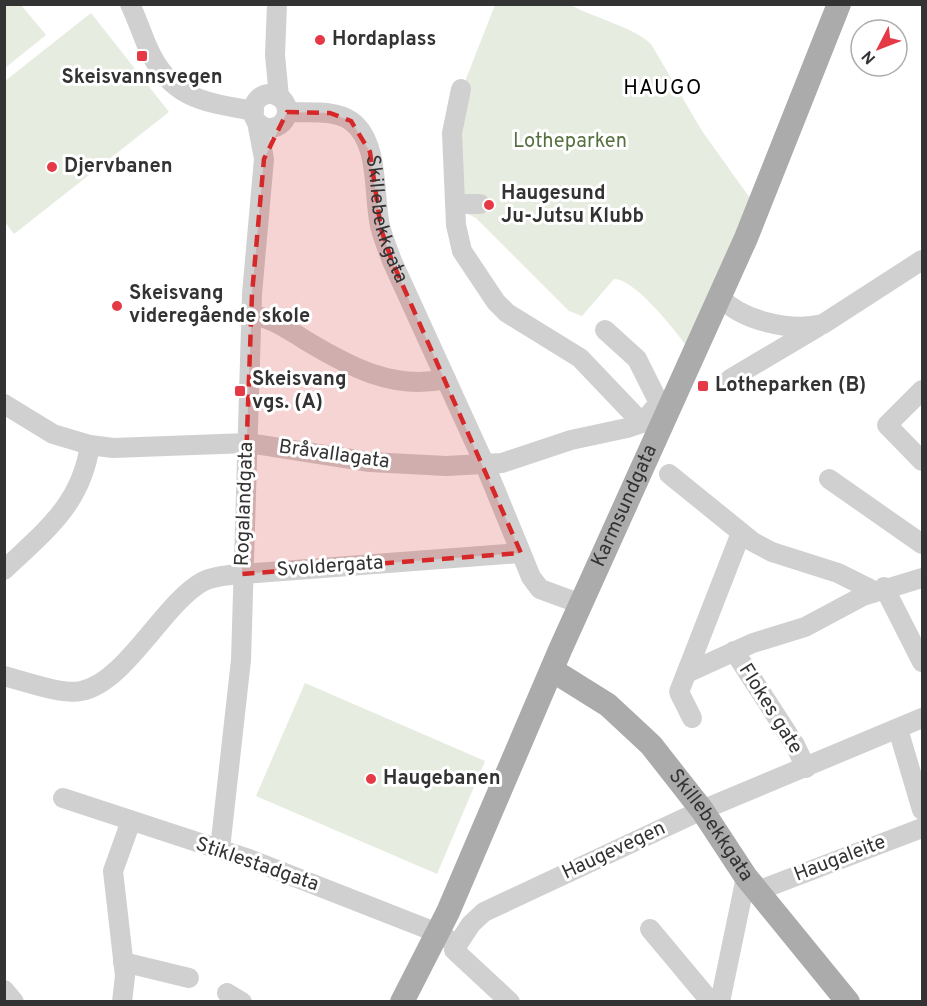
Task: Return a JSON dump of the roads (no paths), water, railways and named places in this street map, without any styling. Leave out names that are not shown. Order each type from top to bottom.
[{"type":"main road","name":"Karmsundgata","points":[[414,1002],[446,941],[558,673],[726,300],[838,4]]},
{"type":"main road","name":"Karmsundgata","points":[[558,673],[581,604],[776,198],[849,4]]},
{"type":"main road","name":"Skillebekkgata","points":[[558,673],[594,694],[631,724],[702,810],[755,889],[848,1002]]},
{"type":"main road","name":"Karmsundgata","points":[[402,1002],[446,941]]},
{"type":"street","points":[[130,4],[157,66],[179,91],[208,103],[270,110],[277,4]]},
{"type":"street","points":[[461,89],[452,133],[458,242],[496,302],[507,313],[580,358],[642,423],[659,403],[637,359],[605,330]]},
{"type":"street","name":"Rogalandgata","points":[[220,849],[236,721],[251,315],[270,110]]},
{"type":"street","name":"Skillebekkgata","points":[[270,110],[330,113],[344,117],[351,121],[365,139],[370,152],[381,229],[392,261],[486,465],[531,577],[540,589],[581,604]]},
{"type":"street","points":[[456,204],[480,204]]},
{"type":"street","points":[[730,379],[823,324],[922,260]]},
{"type":"street","points":[[726,300],[741,314],[809,328],[823,324]]},
{"type":"street","points":[[251,315],[274,320],[324,351],[397,382],[446,379]]},
{"type":"street","points":[[922,390],[887,425],[922,461]]},
{"type":"street","name":"Bråvallagata","points":[[4,404],[53,434],[90,445],[113,448],[248,443],[370,462],[446,466],[502,463],[571,440],[642,423]]},
{"type":"street","points":[[4,570],[67,507],[86,470],[90,445]]},
{"type":"street","points":[[669,474],[741,533],[772,552],[879,589],[922,662]]},
{"type":"street","points":[[829,479],[922,544]]},
{"type":"street","points":[[692,718],[679,692],[741,533]]},
{"type":"street","name":"Svoldergata","points":[[4,676],[68,692],[90,688],[111,675],[201,582],[242,573],[521,553]]},
{"type":"street","points":[[687,673],[770,636],[805,627],[879,589],[922,578]]},
{"type":"street","name":"Flokes gate","points":[[734,651],[795,745],[806,768]]},
{"type":"street","name":"Haugevegen","points":[[446,941],[484,912],[702,810],[922,718]]},
{"type":"street","points":[[898,729],[922,810]]},
{"type":"street","name":"Stiklestadgata","points":[[63,798],[196,844],[220,849],[446,941]]},
{"type":"street","points":[[122,1002],[123,962],[113,871],[131,821]]},
{"type":"street","name":"Haugaleite","points":[[737,919],[755,889],[922,828]]},
{"type":"street","points":[[720,1002],[737,919],[755,889]]},
{"type":"street","points":[[650,929],[711,1002]]},
{"type":"street","points":[[446,941],[510,1002]]},
{"type":"street","points":[[123,962],[189,978]]},
{"type":"street","points":[[4,990],[14,1002]]},
{"type":"place","name":"Hordaplass","points":[[320,40]]},
{"type":"place","name":"Skeisvannsvegen","points":[[142,56]]},
{"type":"place","name":"Djervbanen","points":[[52,167]]},
{"type":"place","name":"Haugesund Ju-Jutsu Klubb","points":[[489,205]]},
{"type":"place","name":"Skeisvang videregående skole","points":[[117,306]]},
{"type":"place","name":"Lotheparken (B)","points":[[703,386]]},
{"type":"place","name":"Skeisvang vgs. (A)","points":[[240,391]]},
{"type":"place","name":"Haugebanen","points":[[371,779]]},
{"type":"district","name":"HAUGO","points":[[663,88]]},
{"type":"park label","name":"Lotheparken","points":[[570,142]]}]
